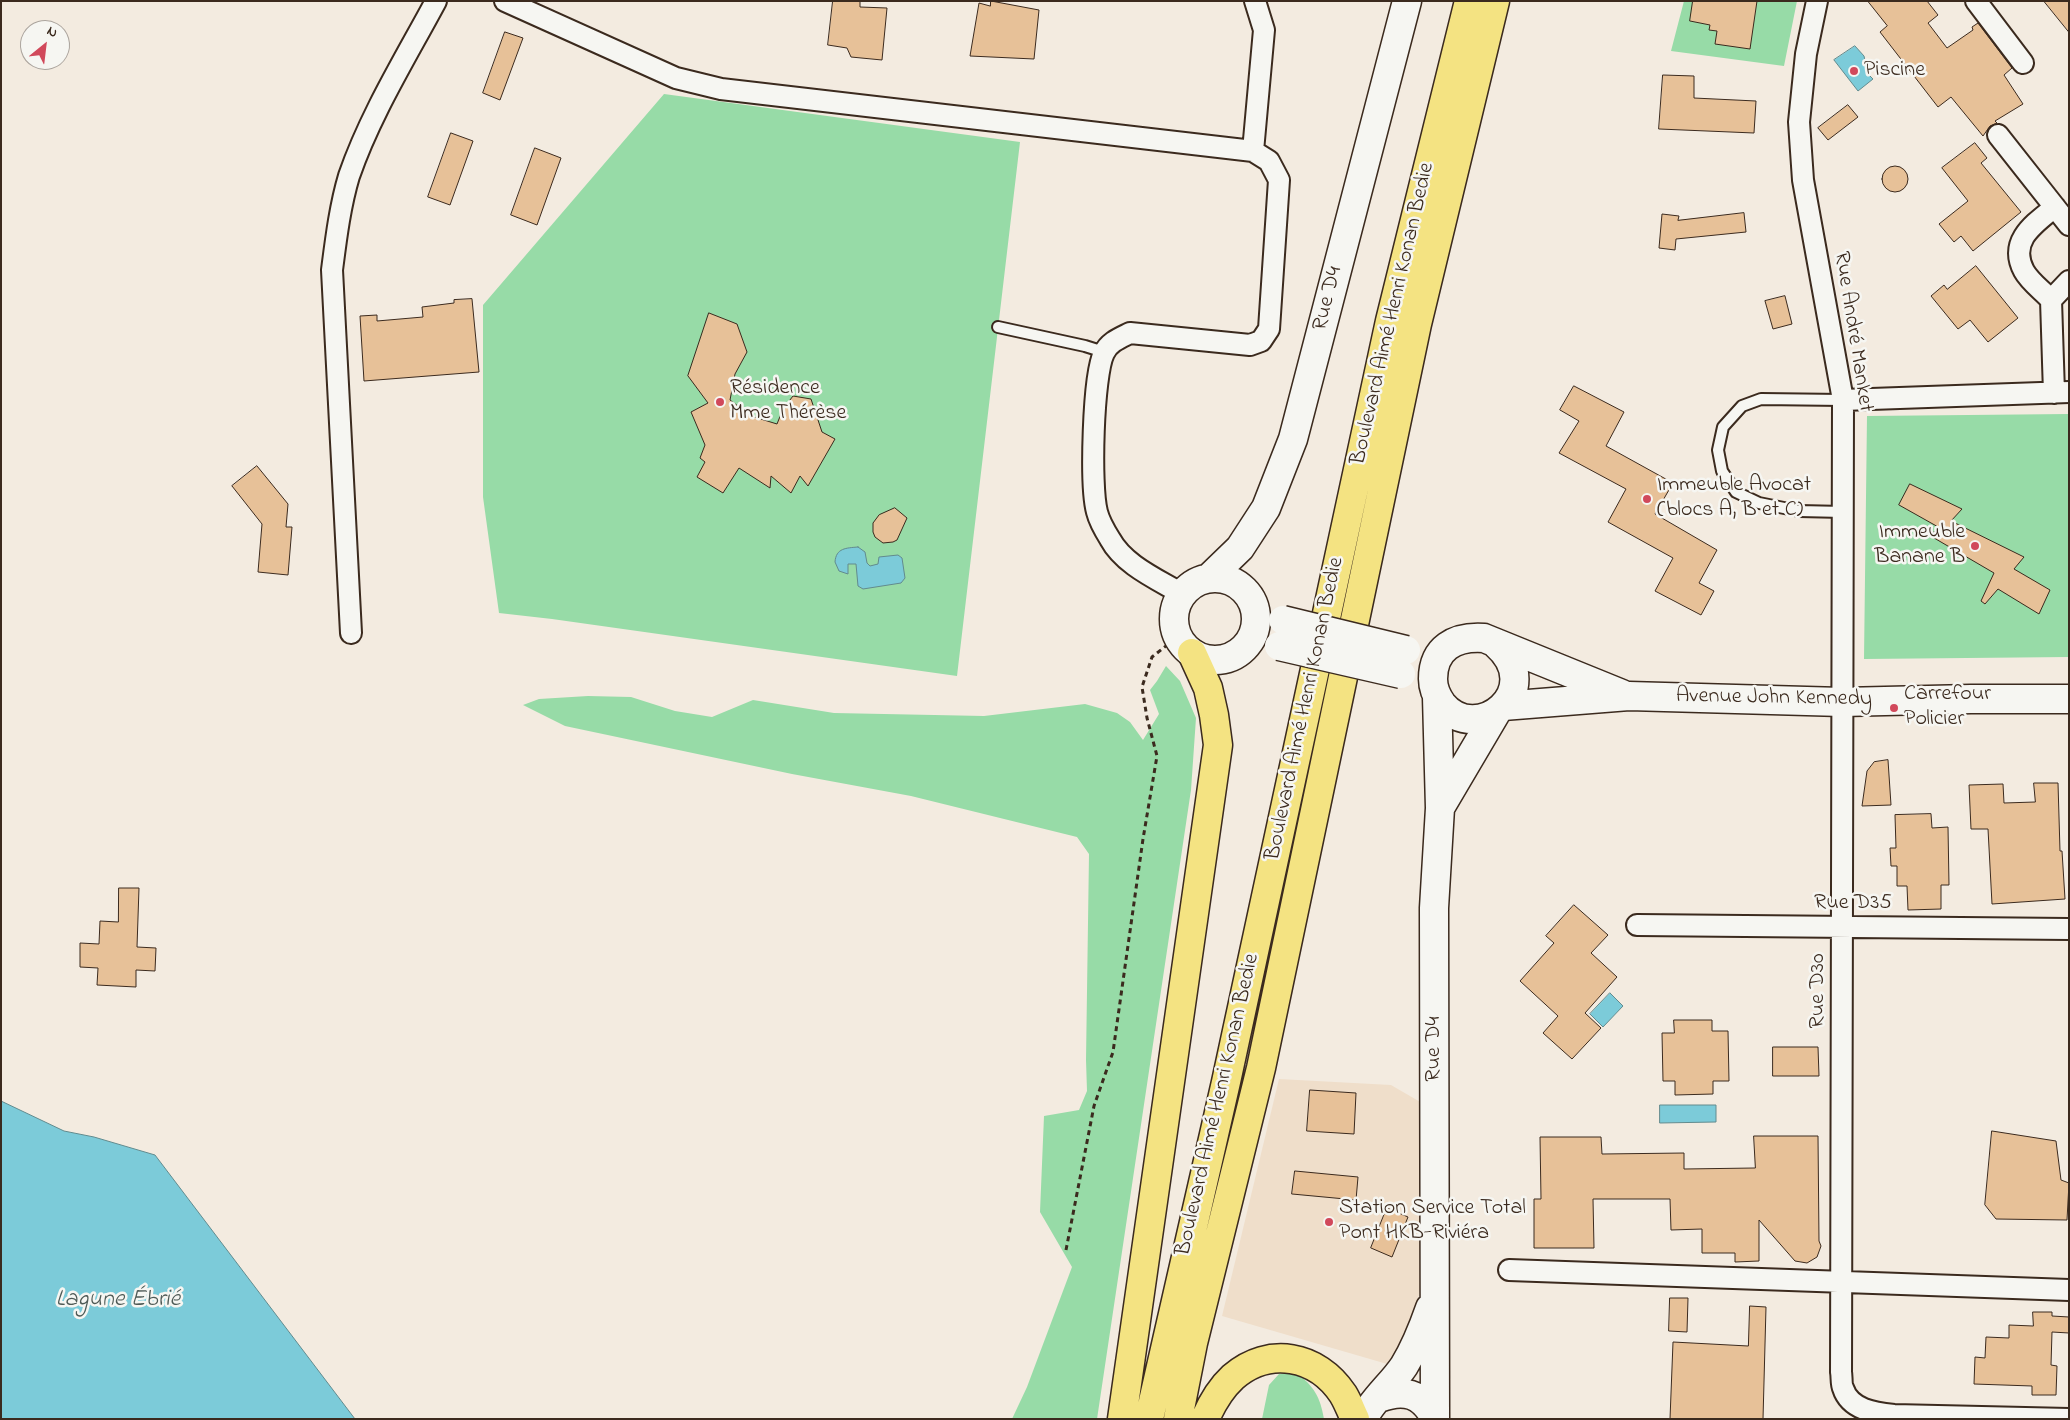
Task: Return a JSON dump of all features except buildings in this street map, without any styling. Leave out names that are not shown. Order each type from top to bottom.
[{"type":"highway","name":"Boulevard Aimé Henri Konan Bedie","points":[[1149,1419],[1226,1082],[1390,321],[1469,1]]},
{"type":"highway","name":"Boulevard Aimé Henri Konan Bedie","points":[[1178,1419],[1196,1334],[1261,1068],[1417,324],[1495,1]]},
{"type":"highway","points":[[1122,1419],[1218,745],[1208,688],[1185,645]]},
{"type":"highway","points":[[1205,1419],[1214,1398],[1233,1377],[1254,1364],[1280,1358],[1298,1359],[1312,1365],[1331,1380],[1343,1394],[1355,1419]]},
{"type":"main road","name":"Rue D4","points":[[1182,594],[1194,583],[1210,578],[1240,548],[1266,508],[1293,439],[1407,1]]},
{"type":"main road","points":[[1182,594],[1173,614],[1185,645],[1202,658],[1213,660],[1225,659],[1235,655],[1251,639],[1256,617],[1254,606],[1242,587],[1232,581],[1210,578]]},
{"type":"main road","name":"Avenue John Kennedy","points":[[1254,606],[1281,633],[1404,662],[1436,692],[1446,708],[1457,716],[1470,719],[1484,718],[1500,710],[1629,696],[1842,702],[2069,699]]},
{"type":"main road","name":"Avenue John Kennedy","points":[[1244,648],[1281,633]]},
{"type":"main road","name":"Avenue John Kennedy","points":[[1404,662],[1446,647],[1457,640],[1470,637],[1484,638],[1629,696]]},
{"type":"main road","points":[[1496,644],[1506,653],[1513,665],[1515,678],[1512,691],[1500,710]]},
{"type":"main road","points":[[1436,692],[1433,671],[1437,658],[1446,647]]},
{"type":"main road","name":"Rue D4","points":[[1435,1418],[1434,908],[1440,808],[1436,692]]},
{"type":"main road","name":"Rue D4","points":[[1440,808],[1500,710]]},
{"type":"main road","name":"Rue D4","points":[[1371,1408],[1404,1365],[1414,1347],[1423,1329],[1436,1290]]},
{"type":"main road","name":"Rue D4","points":[[1371,1408],[1392,1393],[1406,1393],[1418,1398],[1429,1406],[1435,1418]]},
{"type":"street","points":[[350,633],[332,270],[338,225],[349,176],[378,109],[436,1]]},
{"type":"street","points":[[505,1],[676,78],[721,89],[1253,151],[1269,161],[1279,180],[1269,329],[1261,341],[1250,345],[1130,333],[1113,341],[1104,352],[1098,372],[1092,484],[1097,513],[1110,541],[1128,560],[1182,594]]},
{"type":"street","points":[[1253,151],[1264,30],[1255,1]]},
{"type":"street","name":"Rue André Manket","points":[[1817,1],[1806,54],[1800,122],[1803,180],[1843,400],[1842,702]]},
{"type":"street","points":[[1976,1],[2023,63]]},
{"type":"street","points":[[1998,135],[2069,225]]},
{"type":"street","points":[[1843,400],[2061,393],[2051,300],[2025,272],[2019,258],[2020,246],[2024,235],[2031,226],[2055,208]]},
{"type":"street","points":[[2051,300],[2069,281]]},
{"type":"street","name":"Rue D30","points":[[1842,702],[1843,1389],[1854,1404],[1871,1412],[1894,1415],[2069,1419]]},
{"type":"street","name":"Rue D35","points":[[1637,926],[2069,928]]},
{"type":"street","points":[[1509,1270],[1842,1280],[2069,1290]]},
{"type":"lane","points":[[998,327],[1104,352]]},
{"type":"lane","points":[[1843,400],[1761,399],[1742,406],[1724,426],[1718,450],[1722,471],[1736,492],[1758,503],[1799,512],[1844,512]]},
{"type":"path","points":[[1066,1250],[1094,1106],[1113,1052],[1143,839],[1157,756],[1147,718],[1142,687],[1152,657],[1185,645]]},
{"type":"shaded area","points":[[1279,1079],[1391,1085],[1422,1103],[1428,1270],[1394,1366],[1222,1316]]},
{"type":"green space","points":[[1684,1],[1797,1],[1784,66],[1671,51]]},
{"type":"green space","points":[[664,94],[1020,142],[957,676],[499,613],[483,497],[483,305]]},
{"type":"green space","points":[[2069,414],[2069,657],[1864,659],[1867,416]]},
{"type":"green space","points":[[1166,666],[1180,681],[1196,718],[1191,790],[1097,1419],[1012,1419],[1027,1387],[1072,1267],[1040,1212],[1044,1116],[1079,1110],[1087,1091],[1089,854],[1077,837],[911,796],[792,774],[565,726],[523,705],[539,699],[588,696],[631,697],[675,711],[712,717],[753,700],[834,713],[984,716],[1085,704],[1117,713],[1130,722],[1143,740],[1159,714],[1150,690]]},
{"type":"green space","points":[[1297,1373],[1315,1393],[1324,1419],[1262,1419],[1269,1385],[1279,1374]]},
{"type":"water","name":"Piscine","points":[[1855,46],[1864,56],[1868,74],[1873,79],[1858,91],[1834,60]]},
{"type":"water","points":[[858,547],[865,552],[867,563],[870,566],[878,564],[879,557],[898,555],[902,558],[905,578],[901,583],[863,589],[858,586],[856,564],[848,564],[848,574],[839,571],[835,562],[840,551],[846,548]]},
{"type":"water","points":[[1610,993],[1623,1006],[1603,1027],[1590,1014]]},
{"type":"water","name":"Lagune Ébrié","points":[[1,1101],[64,1131],[94,1137],[155,1155],[355,1419],[1,1419]]},
{"type":"water","points":[[1660,1105],[1716,1105],[1716,1122],[1660,1123]]},
{"type":"place","name":"Piscine","points":[[1854,71]]},
{"type":"place","name":"Résidence Mme Thérèse","points":[[720,402]]},
{"type":"place","name":"Immeuble Avocat (blocs A, B et C)","points":[[1647,499]]},
{"type":"place","name":"Immeuble Banane B","points":[[1975,546]]},
{"type":"place","name":"Carrefour Policier","points":[[1894,708]]},
{"type":"place","name":"Station Service Total Pont HKB-Riviéra","points":[[1329,1222]]}]
